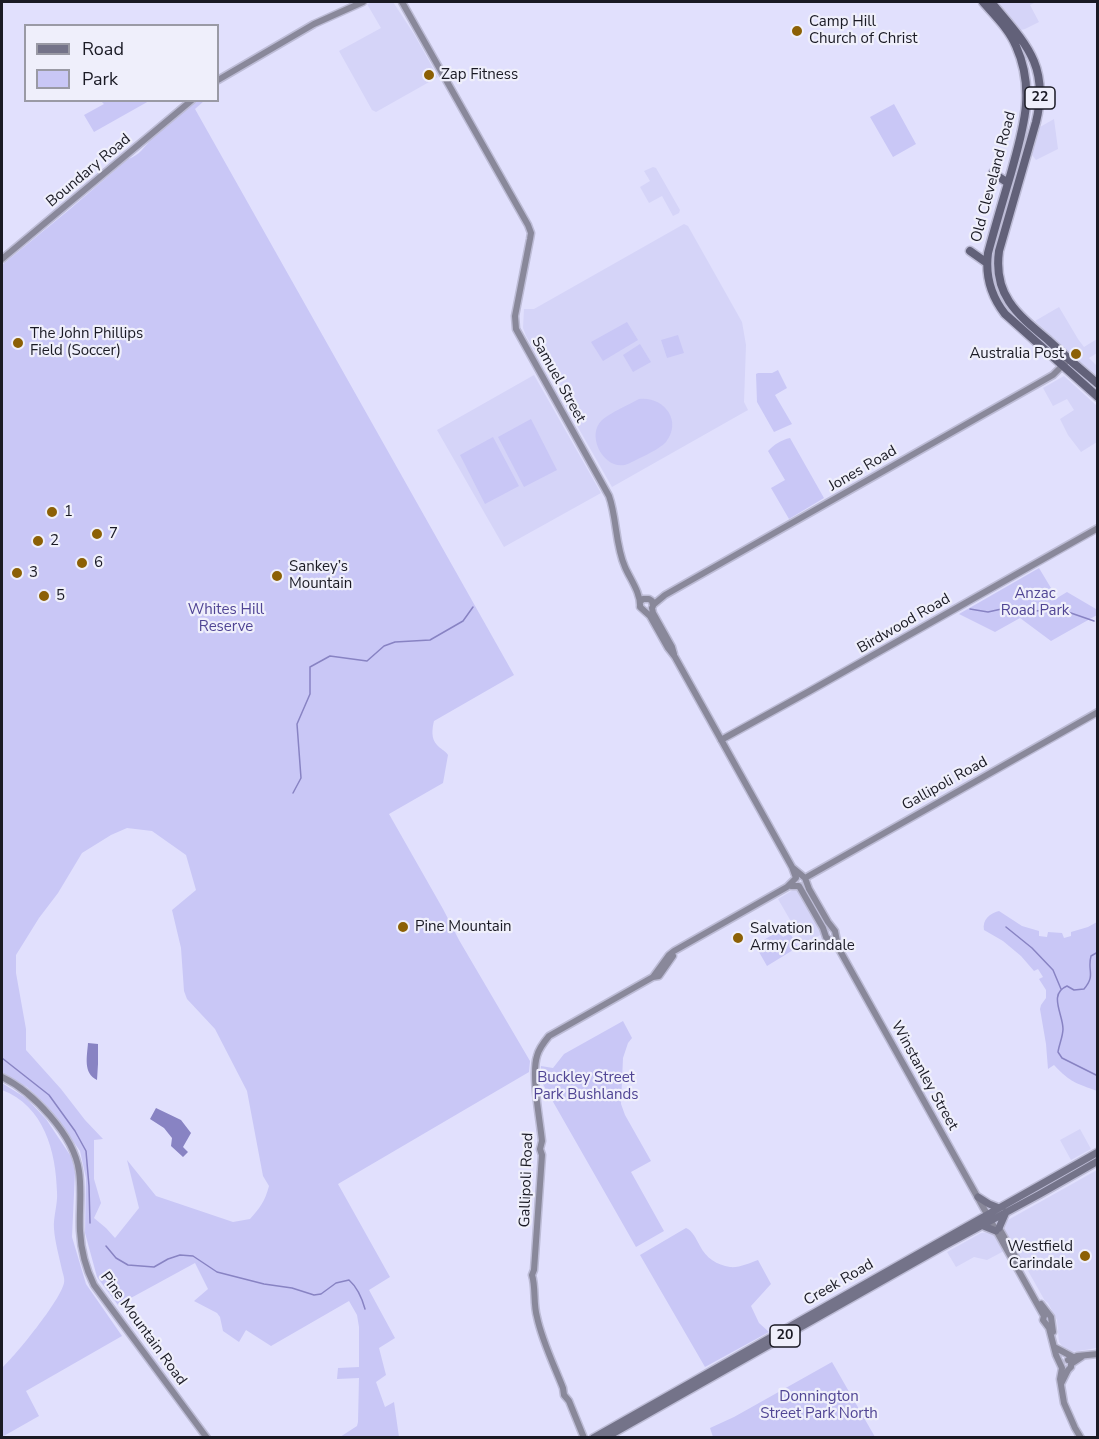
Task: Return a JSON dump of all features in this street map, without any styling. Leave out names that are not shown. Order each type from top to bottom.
[{"type":"highway","name":"Old Cleveland Road","points":[[983,2],[1013,40],[1020,54],[1025,76],[1027,108],[1022,135],[990,247],[987,263],[991,290],[1002,311],[1098,397]]},
{"type":"highway","name":"Old Cleveland Road","points":[[991,2],[1029,50],[1038,72],[1041,93],[1035,127],[999,251],[999,278],[1006,297],[1014,309],[1098,384]]},
{"type":"highway","points":[[993,172],[1008,183]]},
{"type":"highway","points":[[970,251],[987,263]]},
{"type":"main road","name":"Creek Road","points":[[605,1437],[981,1225],[1098,1152]]},
{"type":"main road","name":"Creek Road","points":[[1003,1210],[1028,1201],[1098,1161]]},
{"type":"main road","points":[[978,1197],[1003,1210],[998,1229],[981,1225]]},
{"type":"main road","name":"Creek Road","points":[[593,1437],[991,1218]]},
{"type":"street","points":[[219,79],[353,2]]},
{"type":"street","points":[[328,17],[363,2]]},
{"type":"street","name":"Samuel Street","points":[[402,2],[528,225],[531,239],[515,316],[516,329],[609,496],[621,558],[640,602]]},
{"type":"street","name":"Boundary Road","points":[[2,259],[190,102]]},
{"type":"street","name":"Jones Road","points":[[653,607],[665,595],[1053,375],[1069,359]]},
{"type":"street","name":"Birdwood Road","points":[[721,740],[1098,528]]},
{"type":"street","name":"Samuel Street","points":[[631,579],[648,598]]},
{"type":"street","name":"Jones Road","points":[[648,598],[665,595]]},
{"type":"street","points":[[648,598],[652,601],[653,607],[650,611],[645,611],[640,607],[640,602],[648,598]]},
{"type":"street","name":"Winstanley Street","points":[[653,607],[653,613],[675,657]]},
{"type":"street","name":"Winstanley Street","points":[[645,611],[675,657],[800,881],[827,936],[838,949],[998,1229],[1069,1363]]},
{"type":"street","name":"Gallipoli Road","points":[[584,1437],[569,1401],[564,1395],[540,1329],[535,1305],[532,1275],[537,1234],[542,1142],[535,1075],[536,1057],[542,1044],[549,1036],[653,977],[669,955],[676,950],[1098,712]]},
{"type":"street","name":"Winstanley Street","points":[[800,881],[834,932],[838,949]]},
{"type":"street","points":[[827,936],[832,939],[834,932]]},
{"type":"street","name":"Pine Mountain Road","points":[[2,1077],[14,1083],[37,1101],[71,1147],[79,1168],[81,1242],[85,1264],[94,1285],[207,1437]]},
{"type":"street","name":"Winstanley Street","points":[[1047,1318],[1056,1348],[1069,1363]]},
{"type":"street","points":[[1081,1437],[1066,1408],[1061,1384],[1069,1363],[1098,1354]]},
{"type":"shaded area","points":[[393,2],[438,77],[376,112],[372,110],[339,51],[381,28],[367,4]]},
{"type":"shaded area","points":[[998,2],[1036,2],[1030,5],[1039,22],[1021,30]]},
{"type":"shaded area","points":[[1054,119],[1058,149],[1036,160],[1032,155],[1040,127]]},
{"type":"shaded area","points":[[656,168],[680,210],[673,216],[662,196],[649,203],[640,187],[650,181],[644,171]]},
{"type":"shaded area","points":[[684,224],[688,226],[742,322],[746,345],[744,402],[748,410],[612,487],[567,408],[548,369],[526,336],[523,328],[524,309],[534,309]]},
{"type":"shaded area","points":[[1059,307],[1084,347],[1097,339],[1097,353],[1089,358],[1097,366],[1097,378],[1035,321]]},
{"type":"shaded area","points":[[534,375],[601,493],[504,547],[437,430]]},
{"type":"shaded area","points":[[1064,376],[1097,406],[1097,442],[1081,452],[1068,435],[1060,419],[1074,410],[1067,399],[1053,406],[1043,388]]},
{"type":"shaded area","points":[[796,888],[822,934],[804,944],[778,899]]},
{"type":"shaded area","points":[[88,1043],[98,1044],[97,1080],[88,1069]]},
{"type":"shaded area","points":[[156,1108],[181,1120],[191,1133],[183,1147],[188,1152],[183,1157],[171,1146],[172,1138],[164,1128],[150,1119]]},
{"type":"shaded area","points":[[1080,1129],[1091,1149],[1071,1160],[1060,1140]]},
{"type":"shaded area","points":[[1097,1170],[1097,1348],[1072,1352],[1065,1350],[1059,1342],[1057,1320],[1004,1228],[1008,1220]]},
{"type":"shaded area","points":[[981,1233],[993,1234],[1004,1251],[987,1260],[974,1257],[956,1267],[947,1252]]},
{"type":"green space","points":[[102,102],[147,102],[94,132],[84,115],[104,104]]},
{"type":"green space","name":"Whites Hill Reserve","points":[[195,102],[203,102],[195,109],[514,675],[434,721],[432,731],[434,740],[448,755],[443,783],[389,814],[530,1061],[529,1072],[338,1184],[390,1277],[369,1290],[395,1338],[379,1348],[386,1375],[376,1382],[385,1407],[394,1402],[399,1437],[340,1437],[357,1426],[358,1422],[359,1378],[337,1379],[338,1368],[359,1367],[359,1327],[357,1315],[349,1301],[271,1346],[246,1330],[239,1342],[223,1331],[217,1313],[194,1301],[208,1289],[195,1263],[118,1305],[97,1277],[85,1233],[86,1178],[80,1151],[42,1101],[27,1087],[2,1073],[2,265],[128,159],[139,153],[162,128]],"holes":[[[127,828],[152,831],[186,855],[196,890],[172,910],[181,948],[184,991],[187,999],[215,1029],[247,1091],[263,1176],[269,1186],[262,1204],[250,1219],[233,1222],[156,1196],[127,1160],[139,1208],[115,1238],[94,1218],[101,1203],[94,1179],[94,1140],[103,1139],[26,1050],[26,1029],[16,973],[16,955],[82,853],[111,835]]]},
{"type":"green space","points":[[894,104],[916,144],[893,157],[870,117]]},
{"type":"green space","points":[[627,322],[638,340],[603,361],[591,342]]},
{"type":"green space","points":[[678,335],[684,353],[667,358],[661,340]]},
{"type":"green space","points":[[640,344],[651,362],[633,372],[623,355]]},
{"type":"green space","points":[[778,370],[787,388],[775,395],[792,424],[774,432],[757,402],[756,374],[772,373]]},
{"type":"green space","points":[[639,399],[656,401],[663,405],[671,418],[671,434],[663,445],[650,453],[630,463],[613,464],[606,459],[597,444],[597,427],[606,417]]},
{"type":"green space","points":[[531,419],[557,470],[524,487],[498,437]]},
{"type":"green space","points":[[493,437],[519,486],[485,504],[460,455]]},
{"type":"green space","points":[[790,438],[824,498],[789,519],[771,488],[785,480],[768,451],[778,443]]},
{"type":"green space","name":"Anzac Road Park","points":[[1039,568],[1057,598],[1067,592],[1096,609],[1097,615],[1051,641],[1020,618],[995,632],[959,614]]},
{"type":"green space","points":[[999,911],[1022,926],[1039,931],[1039,936],[1047,937],[1048,932],[1062,933],[1064,938],[1071,936],[1071,932],[1097,922],[1097,1091],[1074,1082],[1054,1065],[1048,1069],[1040,1009],[1046,998],[1046,990],[1039,979],[1043,977],[1038,969],[1034,971],[1003,941],[984,930],[987,918]]},
{"type":"green space","points":[[779,931],[783,937],[790,933],[798,947],[767,966],[755,945]]},
{"type":"green space","name":"Buckley Street Park Bushlands","points":[[623,1021],[632,1038],[623,1058],[621,1104],[651,1161],[631,1172],[664,1231],[636,1247],[540,1079],[541,1066],[553,1068],[564,1054]]},
{"type":"green space","points":[[2,1083],[26,1098],[46,1119],[72,1158],[75,1172],[72,1237],[86,1284],[122,1336],[26,1391],[39,1416],[2,1437],[2,1368],[27,1340],[55,1302],[64,1280],[55,1234],[57,1192],[50,1146],[38,1118],[16,1097],[2,1090]]},
{"type":"green space","points":[[686,1228],[692,1233],[705,1254],[721,1265],[737,1267],[758,1260],[771,1284],[751,1306],[759,1323],[769,1332],[705,1367],[640,1255]]},
{"type":"green space","name":"Donnington Street Park North","points":[[832,1362],[875,1437],[713,1437],[710,1428]]},
{"type":"waterway","points":[[293,793],[301,778],[297,724],[310,694],[310,667],[330,656],[367,661],[384,646],[395,642],[430,640],[463,621],[473,607]]},
{"type":"waterway","points":[[970,609],[988,612],[1006,608],[1027,612],[1058,610],[1094,621]]},
{"type":"waterway","points":[[1006,927],[1032,948],[1053,970],[1061,989]]},
{"type":"waterway","points":[[1098,952],[1091,956],[1090,980],[1084,989],[1074,990],[1067,986],[1061,990],[1057,999],[1063,1029],[1058,1052],[1062,1058],[1098,1076]]},
{"type":"waterway","points":[[2,1058],[49,1095],[75,1131],[86,1151],[90,1223]]},
{"type":"waterway","points":[[106,1246],[116,1258],[128,1265],[154,1267],[180,1255],[193,1256],[217,1272],[314,1295],[321,1294],[336,1283],[349,1280],[359,1293],[365,1309]]},
{"type":"place","name":"Camp Hill Church of Christ","points":[[797,31]]},
{"type":"place","name":"Zap Fitness","points":[[429,75]]},
{"type":"place","name":"The John Phillips Field (Soccer)","points":[[18,343]]},
{"type":"place","name":"Australia Post","points":[[1076,354]]},
{"type":"place","name":"1","points":[[52,512]]},
{"type":"place","name":"7","points":[[97,534]]},
{"type":"place","name":"2","points":[[38,541]]},
{"type":"place","name":"6","points":[[82,563]]},
{"type":"place","name":"3","points":[[17,573]]},
{"type":"place","name":"Sankey’s Mountain","points":[[277,576]]},
{"type":"place","name":"5","points":[[44,596]]},
{"type":"place","name":"Pine Mountain","points":[[403,927]]},
{"type":"place","name":"Salvation Army Carindale","points":[[738,938]]},
{"type":"place","name":"Westfield Carindale","points":[[1085,1256]]}]
